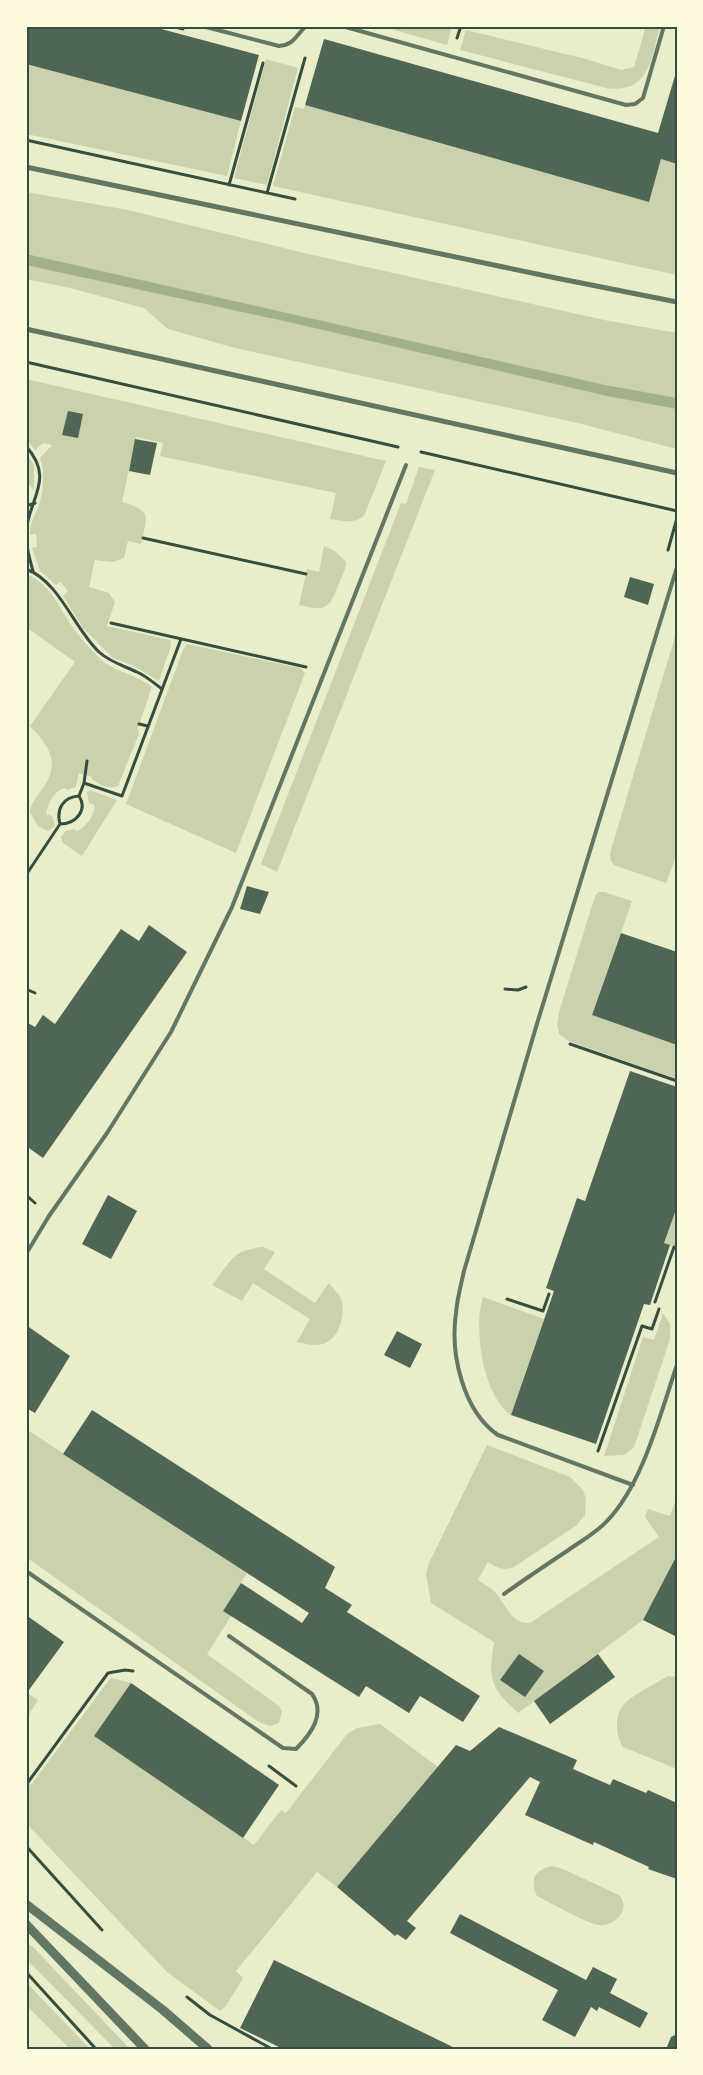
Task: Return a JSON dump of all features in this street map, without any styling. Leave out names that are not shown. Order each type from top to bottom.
[{"type":"street","points":[[26,167],[677,302]]},
{"type":"street","points":[[26,329],[677,473]]},
{"type":"street","points":[[26,1904],[163,2010],[208,2049]]},
{"type":"street","points":[[26,1924],[145,2049]]},
{"type":"lane","points":[[202,26],[279,46],[294,42],[306,26]]},
{"type":"lane","points":[[342,26],[626,105],[635,104],[642,98],[664,26]]},
{"type":"lane","points":[[26,1254],[49,1216],[107,1133],[171,1032],[232,907],[406,465]]},
{"type":"lane","points":[[633,1486],[498,1435],[489,1429],[481,1420],[466,1390],[457,1354],[455,1325],[464,1271],[536,1027],[677,567]]},
{"type":"lane","points":[[504,1594],[592,1534],[607,1522],[620,1506],[633,1486],[677,1365]]},
{"type":"lane","points":[[26,1571],[283,1748],[296,1749],[307,1738],[314,1724],[318,1703],[312,1694],[229,1636]]},
{"type":"path","points":[[268,193],[305,56]]},
{"type":"path","points":[[229,185],[263,62]]},
{"type":"path","points":[[26,362],[403,448]]},
{"type":"path","points":[[26,446],[36,458],[39,472],[39,486],[26,526],[26,539],[33,571]]},
{"type":"path","points":[[413,450],[677,510]]},
{"type":"path","points":[[26,506],[34,503]]},
{"type":"path","points":[[143,538],[306,574]]},
{"type":"path","points":[[26,569],[33,571],[52,587],[86,638],[100,653],[115,663],[137,672],[162,689]]},
{"type":"path","points":[[111,623],[324,671]]},
{"type":"path","points":[[84,783],[122,796],[181,639]]},
{"type":"path","points":[[139,724],[148,726]]},
{"type":"path","points":[[60,824],[68,824],[81,814],[83,806],[79,796],[84,783],[88,761]]},
{"type":"path","points":[[26,875],[60,824],[61,805],[71,796],[79,796]]},
{"type":"path","points":[[26,989],[34,993]]},
{"type":"path","points":[[570,1044],[677,1081]]},
{"type":"path","points":[[655,1302],[674,1247]]},
{"type":"path","points":[[507,1299],[543,1311],[549,1294]]},
{"type":"path","points":[[590,1448],[598,1451],[642,1326],[652,1329],[659,1309]]},
{"type":"path","points":[[26,1785],[108,1673],[125,1670],[142,1674]]},
{"type":"path","points":[[265,1763],[296,1786]]},
{"type":"path","points":[[26,1846],[97,1927],[105,1932]]},
{"type":"path","points":[[26,1972],[96,2049]]},
{"type":"path","points":[[180,1991],[210,2015],[272,2049]]},
{"type":"shaded area","points":[[381,26],[452,26],[447,45]]},
{"type":"shaded area","points":[[646,26],[660,26],[651,62],[640,80],[632,85],[621,88],[606,88],[460,50],[466,30],[586,59],[621,70],[634,67]]},
{"type":"shaded area","points":[[266,59],[298,68],[267,185],[234,178]]},
{"type":"shaded area","points":[[26,64],[241,121],[227,176],[26,134]]},
{"type":"shaded area","points":[[305,105],[649,202],[661,159],[677,164],[677,275],[273,186],[295,107],[304,109]]},
{"type":"shaded area","points":[[26,192],[128,210],[317,256],[604,320],[677,333],[677,449],[578,423],[235,348],[168,329],[144,308],[70,288],[26,279]]},
{"type":"shaded area","points":[[26,254],[605,385],[677,398],[677,409],[607,396],[293,323],[26,265]]},
{"type":"shaded area","points":[[26,379],[386,461],[364,516],[352,521],[344,521],[330,519],[336,493],[160,456],[163,443],[136,437],[122,502],[139,508],[145,516],[146,521],[141,544],[128,541],[124,558],[113,562],[95,560],[89,587],[109,593],[115,602],[107,626],[170,640],[171,646],[159,681],[134,666],[113,658],[83,628],[63,596],[68,591],[60,582],[56,585],[40,571],[32,548],[37,547],[36,534],[30,535],[30,530],[41,499],[43,487],[43,470],[40,458],[52,445],[43,443],[35,450],[26,439],[29,434],[26,432]]},
{"type":"shaded area","points":[[26,452],[34,465],[34,490],[26,482]]},
{"type":"shaded area","points":[[419,467],[435,470],[277,872],[261,864],[401,503],[406,504]]},
{"type":"shaded area","points":[[324,546],[335,551],[346,562],[335,594],[328,605],[324,607],[314,608],[299,605],[307,569],[319,572]]},
{"type":"shaded area","points":[[26,574],[47,588],[77,633],[99,658],[152,687],[138,728],[139,734],[118,786],[102,786],[90,776],[79,773],[76,787],[67,790],[65,788],[57,792],[50,802],[46,814],[52,816],[55,826],[48,831],[38,826],[30,812],[33,803],[51,773],[51,757],[48,749],[30,726],[75,662],[26,627]]},
{"type":"shaded area","points":[[677,630],[677,854],[666,883],[614,865],[611,861],[610,853]]},
{"type":"shaded area","points":[[187,644],[300,668],[305,673],[236,853],[126,804],[183,650]]},
{"type":"shaded area","points":[[90,790],[117,800],[82,856],[63,843],[61,837],[66,831],[74,829],[77,831],[89,820],[95,805],[89,803],[87,792]]},
{"type":"shaded area","points":[[598,892],[604,892],[632,901],[592,1015],[677,1045],[677,1079],[569,1041],[559,1034],[557,1024],[559,1012],[595,896]]},
{"type":"shaded area","points":[[677,1207],[677,1246],[674,1247],[664,1243]]},
{"type":"shaded area","points":[[263,1247],[275,1252],[264,1269],[315,1303],[329,1283],[339,1295],[343,1312],[342,1319],[338,1330],[330,1340],[319,1345],[297,1342],[310,1319],[253,1283],[242,1301],[212,1285],[238,1254]]},
{"type":"shaded area","points":[[483,1297],[544,1319],[511,1415],[501,1406],[493,1393],[487,1377],[480,1343],[479,1326]]},
{"type":"shaded area","points":[[663,1313],[670,1324],[670,1339],[634,1447],[624,1455],[604,1456],[643,1337],[654,1340]]},
{"type":"shaded area","points":[[26,1429],[247,1573],[223,1611],[231,1616],[207,1654],[279,1706],[282,1712],[279,1723],[270,1726],[259,1722],[26,1557]]},
{"type":"shaded area","points":[[487,1445],[570,1477],[583,1490],[586,1499],[585,1515],[577,1525],[514,1567],[501,1568],[488,1562],[478,1580],[495,1592],[513,1617],[523,1622],[530,1623],[659,1537],[645,1517],[648,1509],[670,1516],[677,1496],[677,1555],[643,1620],[518,1713],[502,1696],[493,1682],[491,1665],[494,1642],[431,1603],[426,1574],[429,1563]]},
{"type":"shaded area","points":[[668,1676],[677,1677],[677,1769],[623,1747],[617,1730],[619,1712],[622,1706],[641,1691]]},
{"type":"shaded area","points":[[112,1678],[131,1683],[94,1736],[254,1845],[281,1810],[286,1813],[347,1734],[357,1728],[380,1724],[438,1767],[337,1887],[317,1872],[236,1971],[243,1978],[226,2006],[220,2011],[167,1972],[26,1823],[26,1781],[31,1785]]},
{"type":"shaded area","points":[[26,1692],[38,1700],[26,1719]]},
{"type":"shaded area","points":[[552,1866],[563,1869],[619,1895],[624,1905],[620,1916],[605,1925],[594,1924],[537,1896],[534,1885],[535,1876],[541,1870]]},
{"type":"shaded area","points":[[26,1943],[33,1947],[130,2049],[115,2049],[26,1959]]},
{"type":"shaded area","points":[[26,1982],[90,2049],[70,2049],[26,2005]]},
{"type":"building","points":[[26,26],[150,26],[259,55],[241,121],[26,64]]},
{"type":"building","points":[[324,39],[658,133],[677,69],[677,164],[661,159],[649,202],[305,105]]},
{"type":"building","points":[[68,411],[83,414],[78,438],[62,435]]},
{"type":"building","points":[[135,439],[157,443],[150,475],[129,471]]},
{"type":"building","points":[[630,577],[654,584],[648,605],[624,597]]},
{"type":"building","points":[[247,886],[269,892],[260,914],[240,909]]},
{"type":"building","points":[[149,925],[187,952],[43,1158],[26,1146],[26,1022],[35,1027],[43,1015],[55,1024],[121,929],[139,941]]},
{"type":"building","points":[[621,933],[677,952],[677,1045],[592,1015]]},
{"type":"building","points":[[630,1071],[677,1087],[677,1207],[664,1243],[670,1245],[650,1305],[644,1304],[596,1444],[511,1415],[554,1291],[546,1288],[577,1198],[585,1201]]},
{"type":"building","points":[[108,1195],[137,1211],[111,1259],[82,1244]]},
{"type":"building","points":[[26,1325],[70,1356],[35,1413],[26,1408]]},
{"type":"building","points":[[397,1331],[422,1344],[410,1368],[384,1355]]},
{"type":"building","points":[[92,1410],[335,1567],[325,1588],[352,1605],[347,1612],[480,1696],[463,1722],[420,1696],[409,1713],[366,1686],[359,1697],[223,1611],[241,1583],[302,1623],[309,1613],[63,1454]]},
{"type":"building","points":[[677,1555],[677,1637],[643,1620]]},
{"type":"building","points":[[26,1615],[64,1642],[26,1694]]},
{"type":"building","points":[[519,1654],[544,1671],[525,1697],[500,1680]]},
{"type":"building","points":[[598,1654],[615,1677],[550,1724],[534,1701]]},
{"type":"building","points":[[131,1683],[279,1785],[243,1838],[94,1736]]},
{"type":"building","points":[[499,1727],[577,1760],[573,1769],[610,1785],[613,1779],[646,1793],[648,1790],[677,1803],[677,1879],[648,1869],[649,1867],[594,1842],[593,1845],[525,1815],[540,1782],[530,1777],[407,1921],[416,1928],[406,1940],[397,1934],[395,1936],[337,1887],[456,1745],[470,1751]]},
{"type":"building","points":[[460,1914],[586,1980],[593,1967],[617,1979],[610,1993],[648,2013],[640,2028],[599,2007],[597,2011],[591,2007],[575,2037],[542,2020],[558,1990],[450,1933]]},
{"type":"building","points":[[274,1960],[457,2049],[283,2049],[240,2028]]},
{"type":"building","points":[[677,2035],[677,2049],[666,2049],[671,2037]]}]
